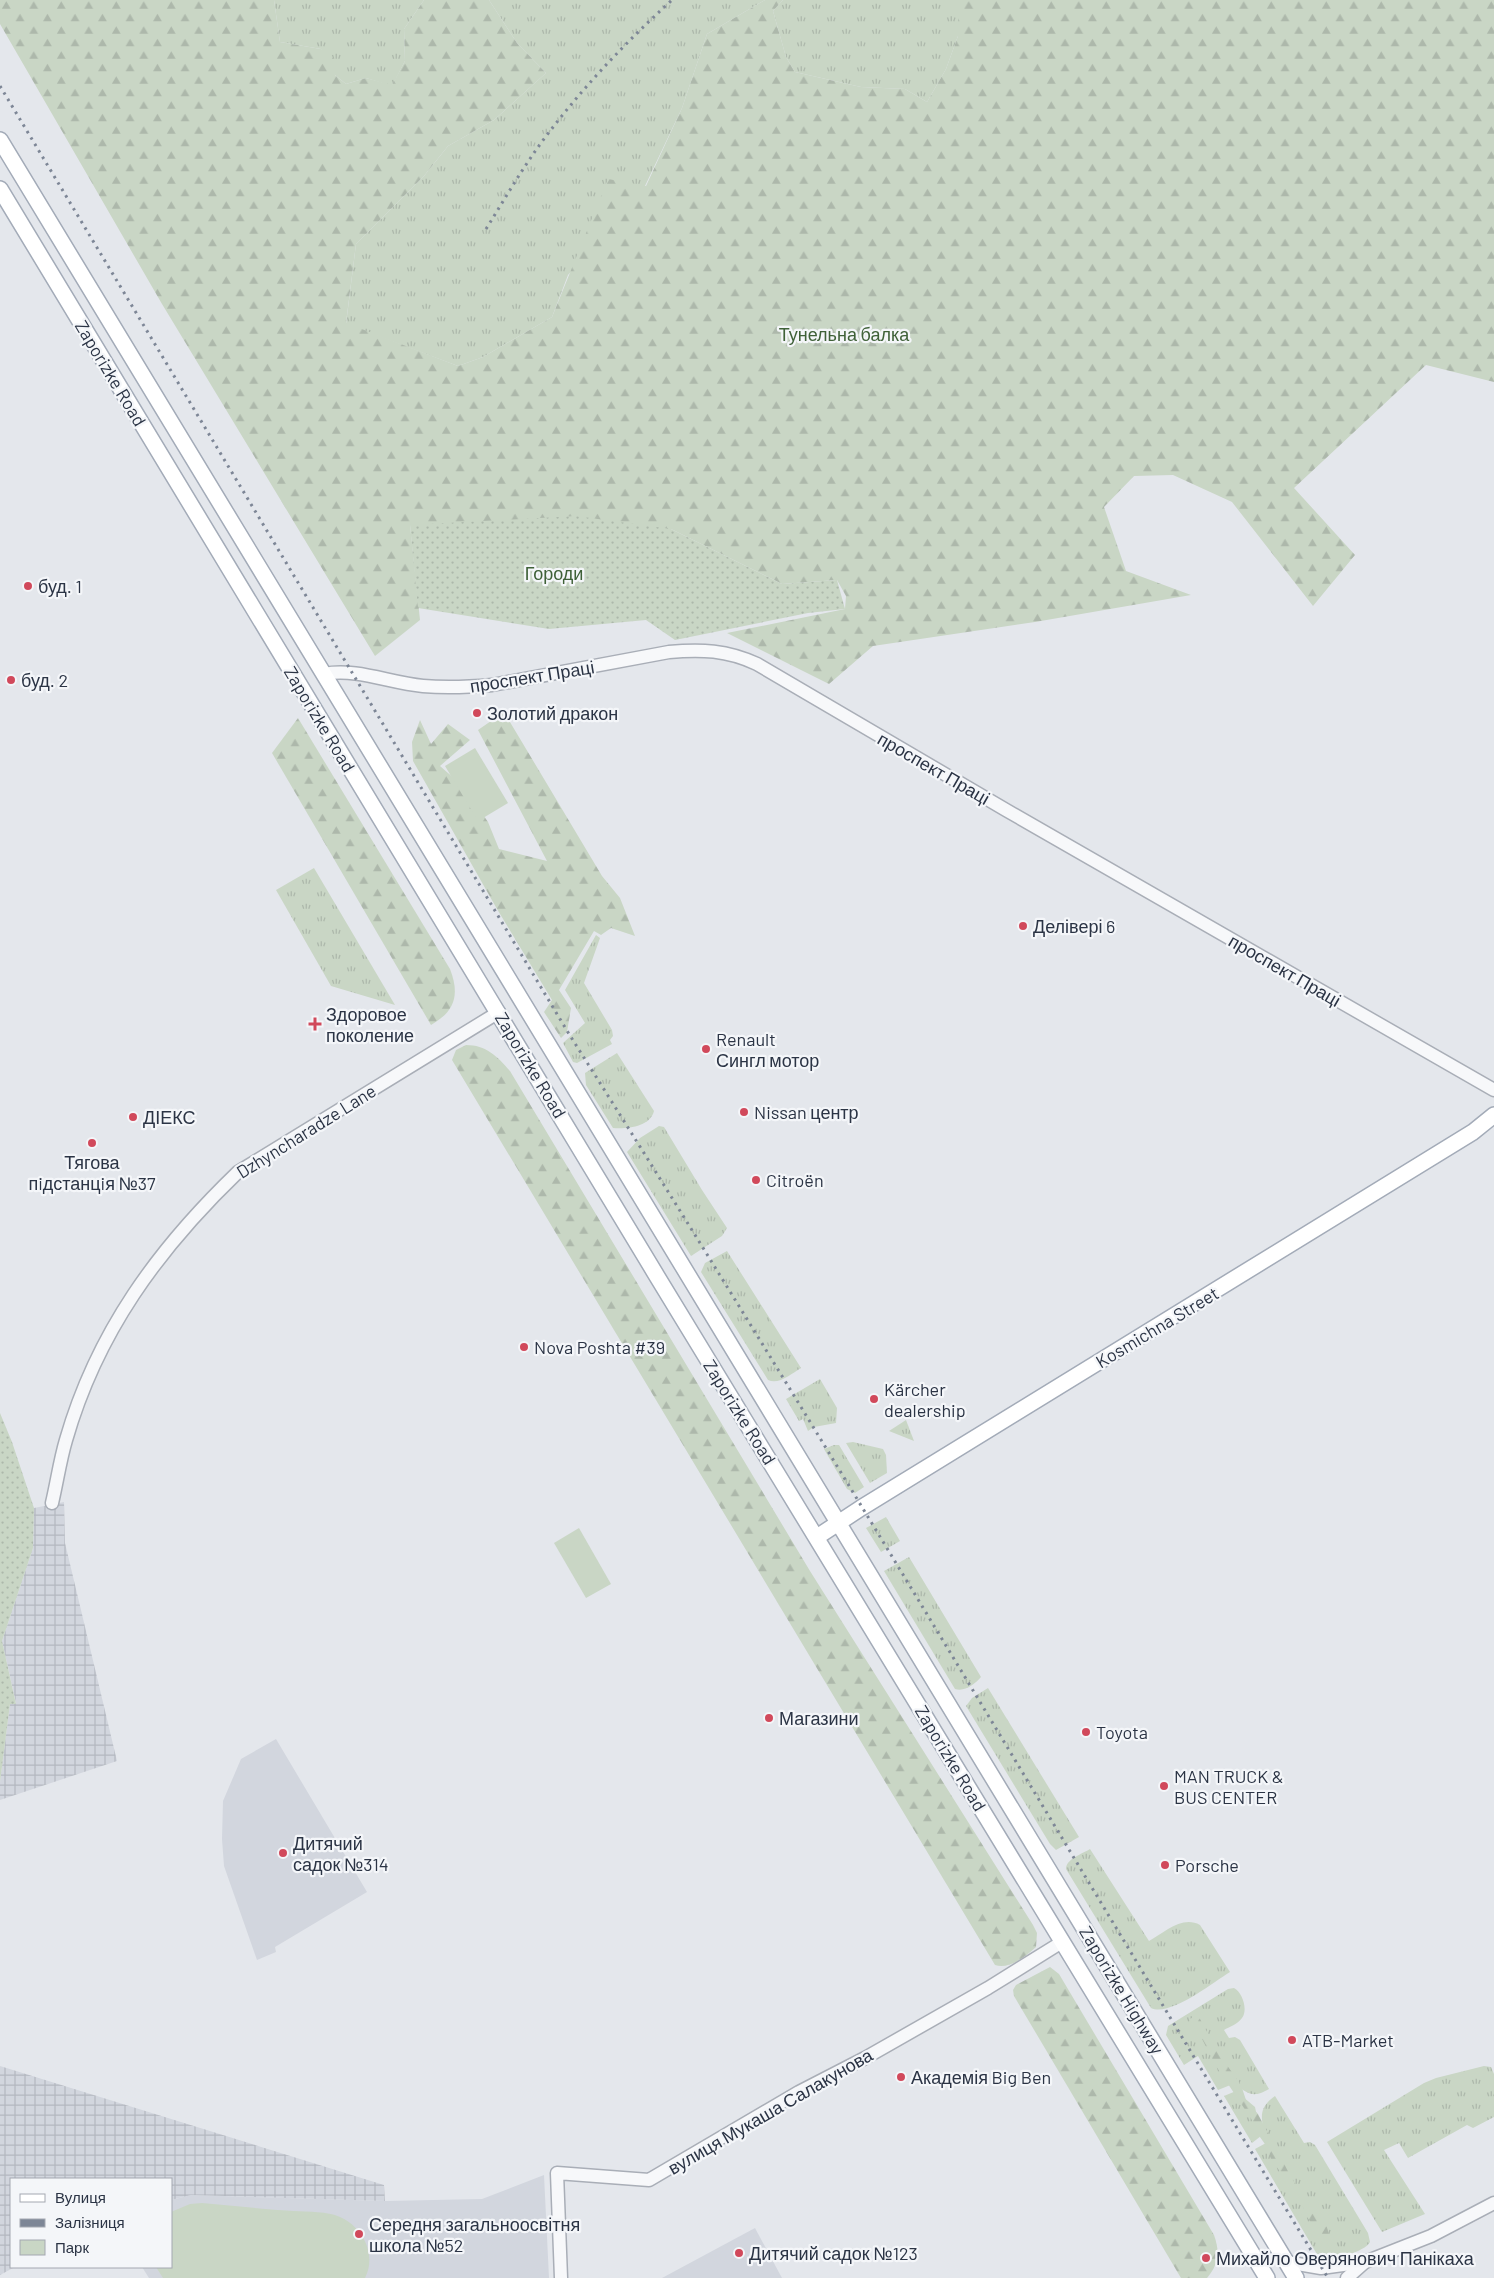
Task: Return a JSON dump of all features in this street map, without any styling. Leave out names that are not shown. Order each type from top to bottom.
[{"type":"main road","name":"Zaporizke Road","points":[[0,140],[1286,2262]]},
{"type":"main road","name":"Zaporizke Road","points":[[0,189],[301,689],[499,1012],[655,1273],[1062,1942]]},
{"type":"main road","points":[[301,689],[324,674]]},
{"type":"main road","points":[[499,1012],[521,999]]},
{"type":"main road","name":"Kosmichna Street","points":[[817,1537],[1392,1183],[1473,1132],[1494,1115]]},
{"type":"main road","name":"Zaporizke Highway","points":[[1062,1942],[1264,2277]]},
{"type":"main road","points":[[1264,2277],[1286,2262],[1296,2278]]},
{"type":"street","name":"проспект Праці","points":[[324,674],[350,672],[423,686],[468,687],[492,685],[668,652],[696,650],[732,654],[756,664],[1494,1090]]},
{"type":"street","name":"Dzhyncharadze Lane","points":[[52,1503],[65,1441],[80,1398],[103,1344],[142,1278],[187,1224],[238,1172],[499,1012]]},
{"type":"street","name":"вулиця Мукаша Салакунова","points":[[561,2278],[557,2172],[649,2180],[799,2092],[865,2058],[988,1988],[1062,1942]]},
{"type":"street","points":[[1286,2262],[1321,2268],[1365,2262],[1431,2236],[1494,2203]]},
{"type":"street","points":[[1347,2278],[1365,2262]]},
{"type":"shaded area","points":[[64,1502],[65,1543],[117,1761],[0,1800],[0,1782],[10,1704],[16,1703],[2,1641],[33,1548],[34,1508]]},
{"type":"shaded area","name":"Дитячий садок №314","points":[[276,1739],[367,1892],[275,1947],[276,1952],[257,1960],[224,1866],[222,1839],[223,1801],[241,1759]]},
{"type":"shaded area","points":[[0,2066],[384,2185],[385,2201],[191,2195],[172,2200],[172,2178],[10,2178],[10,2268],[13,2268],[0,2275]]},
{"type":"shaded area","name":"Середня загальноосвітня школа №52","points":[[544,2175],[549,2278],[149,2278],[143,2268],[172,2268],[172,2200],[191,2195],[385,2201],[482,2199]]},
{"type":"shaded area","name":"Дитячий садок №123","points":[[755,2228],[782,2278],[662,2278]]},
{"type":"green space","name":"Тунельна балка","points":[[0,0],[274,0],[280,42],[321,49],[334,58],[335,75],[346,84],[366,78],[392,85],[405,61],[404,29],[424,0],[489,0],[517,43],[546,73],[494,120],[448,146],[424,176],[356,244],[346,323],[458,366],[483,357],[552,317],[608,179],[646,186],[682,108],[707,34],[765,0],[783,0],[773,11],[786,57],[795,72],[861,87],[905,89],[927,102],[946,69],[958,36],[958,0],[1494,0],[1494,382],[1426,365],[1294,488],[1355,555],[1313,606],[1232,502],[1173,475],[1134,476],[1104,507],[1126,571],[1191,595],[1035,622],[873,646],[829,684],[727,633],[845,609],[846,596],[837,580],[782,584],[671,529],[410,525],[420,620],[375,656],[162,304],[0,24]]},
{"type":"green space","points":[[274,0],[424,0],[404,29],[405,61],[392,86],[366,78],[346,84],[335,75],[321,49],[280,42]]},
{"type":"green space","points":[[489,0],[765,0],[707,34],[682,108],[645,186],[568,275],[552,317],[483,357],[458,366],[346,324],[356,244],[424,176],[448,146],[494,120],[546,73],[517,43]]},
{"type":"green space","points":[[783,0],[958,0],[958,36],[946,69],[927,102],[905,89],[861,87],[795,72],[786,57],[773,11]]},
{"type":"green space","name":"Городи","points":[[576,516],[671,529],[782,584],[837,580],[845,609],[808,613],[675,640],[646,620],[549,629],[418,608],[410,525]]},
{"type":"green space","points":[[504,712],[602,876],[620,898],[635,936],[611,928],[601,935],[594,931],[559,990],[571,1008],[567,1032],[561,1038],[544,1012],[552,1000],[497,909],[413,761],[412,742],[420,720],[431,744],[448,724],[470,740],[440,766],[464,787],[488,822],[499,849],[547,861],[478,730]]},
{"type":"green space","points":[[298,718],[450,969],[455,987],[453,1001],[446,1014],[431,1025],[272,753]]},
{"type":"green space","points":[[475,748],[508,803],[478,821],[445,766]]},
{"type":"green space","points":[[314,868],[395,1005],[331,986],[276,890]]},
{"type":"green space","points":[[596,935],[600,938],[584,983],[612,1030],[613,1036],[610,1040],[612,1044],[577,1063],[573,1062],[563,1043],[585,1023],[565,990]]},
{"type":"green space","points":[[466,1045],[479,1047],[491,1052],[510,1071],[810,1571],[1033,1925],[1037,1933],[1036,1947],[1017,1961],[1006,1966],[995,1965],[452,1060],[456,1050]]},
{"type":"green space","points":[[617,1053],[654,1111],[648,1121],[637,1126],[613,1128],[586,1085],[585,1073]]},
{"type":"green space","points":[[659,1126],[664,1127],[727,1228],[722,1236],[691,1256],[627,1152],[640,1138]]},
{"type":"green space","points":[[727,1251],[801,1368],[781,1380],[768,1380],[701,1272],[705,1263]]},
{"type":"green space","points":[[820,1379],[837,1408],[836,1423],[814,1427],[808,1431],[803,1419],[799,1421],[786,1399]]},
{"type":"green space","points":[[0,1413],[12,1442],[34,1508],[33,1548],[2,1641],[16,1704],[10,1704],[0,1782]]},
{"type":"green space","points":[[906,1420],[914,1441],[889,1431]]},
{"type":"green space","points":[[853,1442],[883,1449],[886,1455],[887,1473],[870,1483],[846,1443]]},
{"type":"green space","points":[[839,1445],[864,1487],[855,1493],[847,1489],[824,1449]]},
{"type":"green space","points":[[886,1517],[900,1541],[881,1552],[866,1528]]},
{"type":"green space","points":[[579,1528],[611,1584],[586,1598],[554,1543]]},
{"type":"green space","points":[[909,1557],[981,1677],[973,1685],[959,1690],[955,1689],[884,1571]]},
{"type":"green space","points":[[988,1688],[1079,1837],[1056,1850],[1050,1844],[966,1706],[972,1698]]},
{"type":"green space","points":[[1090,1849],[1149,1941],[1173,1926],[1193,1922],[1200,1925],[1230,1972],[1191,1998],[1169,2008],[1151,2008],[1066,1869],[1071,1860]]},
{"type":"green space","points":[[1050,1967],[1059,1974],[1214,2235],[1218,2252],[1214,2268],[1207,2278],[1181,2278],[1014,1996],[1013,1990],[1016,1985]]},
{"type":"green space","points":[[1234,1988],[1242,1998],[1245,2011],[1238,2022],[1224,2030],[1229,2038],[1235,2037],[1240,2040],[1269,2089],[1258,2094],[1251,2094],[1233,2084],[1218,2090],[1198,2056],[1184,2065],[1166,2035],[1168,2026],[1228,1989]]},
{"type":"green space","points":[[1195,2016],[1200,2019],[1219,2054],[1241,2085],[1246,2100],[1258,2114],[1292,2179],[1327,2227],[1328,2238],[1321,2238],[1306,2215],[1300,2199],[1271,2159],[1267,2147],[1255,2130],[1252,2120],[1216,2066],[1201,2037],[1190,2023],[1190,2019]]},
{"type":"green space","points":[[1484,2066],[1491,2067],[1494,2074],[1494,2117],[1473,2128],[1467,2125],[1408,2158],[1399,2143],[1384,2150],[1425,2214],[1382,2232],[1327,2142],[1424,2083],[1436,2078]]},
{"type":"green space","points":[[1236,2091],[1255,2107],[1261,2136],[1252,2143],[1224,2096]]},
{"type":"green space","points":[[1275,2096],[1304,2143],[1310,2142],[1315,2145],[1368,2233],[1370,2242],[1362,2249],[1321,2261],[1255,2149],[1266,2143],[1262,2116],[1265,2106]]},
{"type":"green space","points":[[202,2203],[318,2212],[340,2217],[355,2228],[366,2243],[369,2260],[365,2278],[163,2278],[157,2268],[172,2268],[172,2212],[190,2204]]},
{"type":"railway","points":[[486,229],[515,181],[561,117],[606,65],[672,0]]},
{"type":"railway","points":[[0,86],[569,1034],[857,1498],[1328,2278]]},
{"type":"place","name":"буд. 1","points":[[28,586]]},
{"type":"place","name":"буд. 2","points":[[11,680]]},
{"type":"place","name":"Золотий дракон","points":[[477,713]]},
{"type":"place","name":"Делівері 6","points":[[1023,926]]},
{"type":"place","name":"Здоровое поколение","points":[[315,1024]]},
{"type":"place","name":"Renault Сингл мотор","points":[[706,1049]]},
{"type":"place","name":"Nissan центр","points":[[744,1112]]},
{"type":"place","name":"ДІЕКС","points":[[133,1117]]},
{"type":"place","name":"Тягова пiдстанцiя №37","points":[[92,1143]]},
{"type":"place","name":"Citroën","points":[[756,1180]]},
{"type":"place","name":"Nova Poshta #39","points":[[524,1347]]},
{"type":"place","name":"Kärcher dealership","points":[[874,1399]]},
{"type":"place","name":"Магазини","points":[[769,1718]]},
{"type":"place","name":"Toyota","points":[[1086,1732]]},
{"type":"place","name":"MAN TRUCK & BUS CENTER","points":[[1164,1786]]},
{"type":"place","name":"Дитячий садок №314","points":[[283,1853]]},
{"type":"place","name":"Porsche","points":[[1165,1865]]},
{"type":"place","name":"ATB-Market","points":[[1292,2040]]},
{"type":"place","name":"Академія Big Ben","points":[[901,2077]]},
{"type":"place","name":"Середня загальноосвітня школа №52","points":[[359,2234]]},
{"type":"place","name":"Дитячий садок №123","points":[[739,2253]]},
{"type":"place","name":"Михайло Оверянович Панікаха","points":[[1206,2258]]}]
